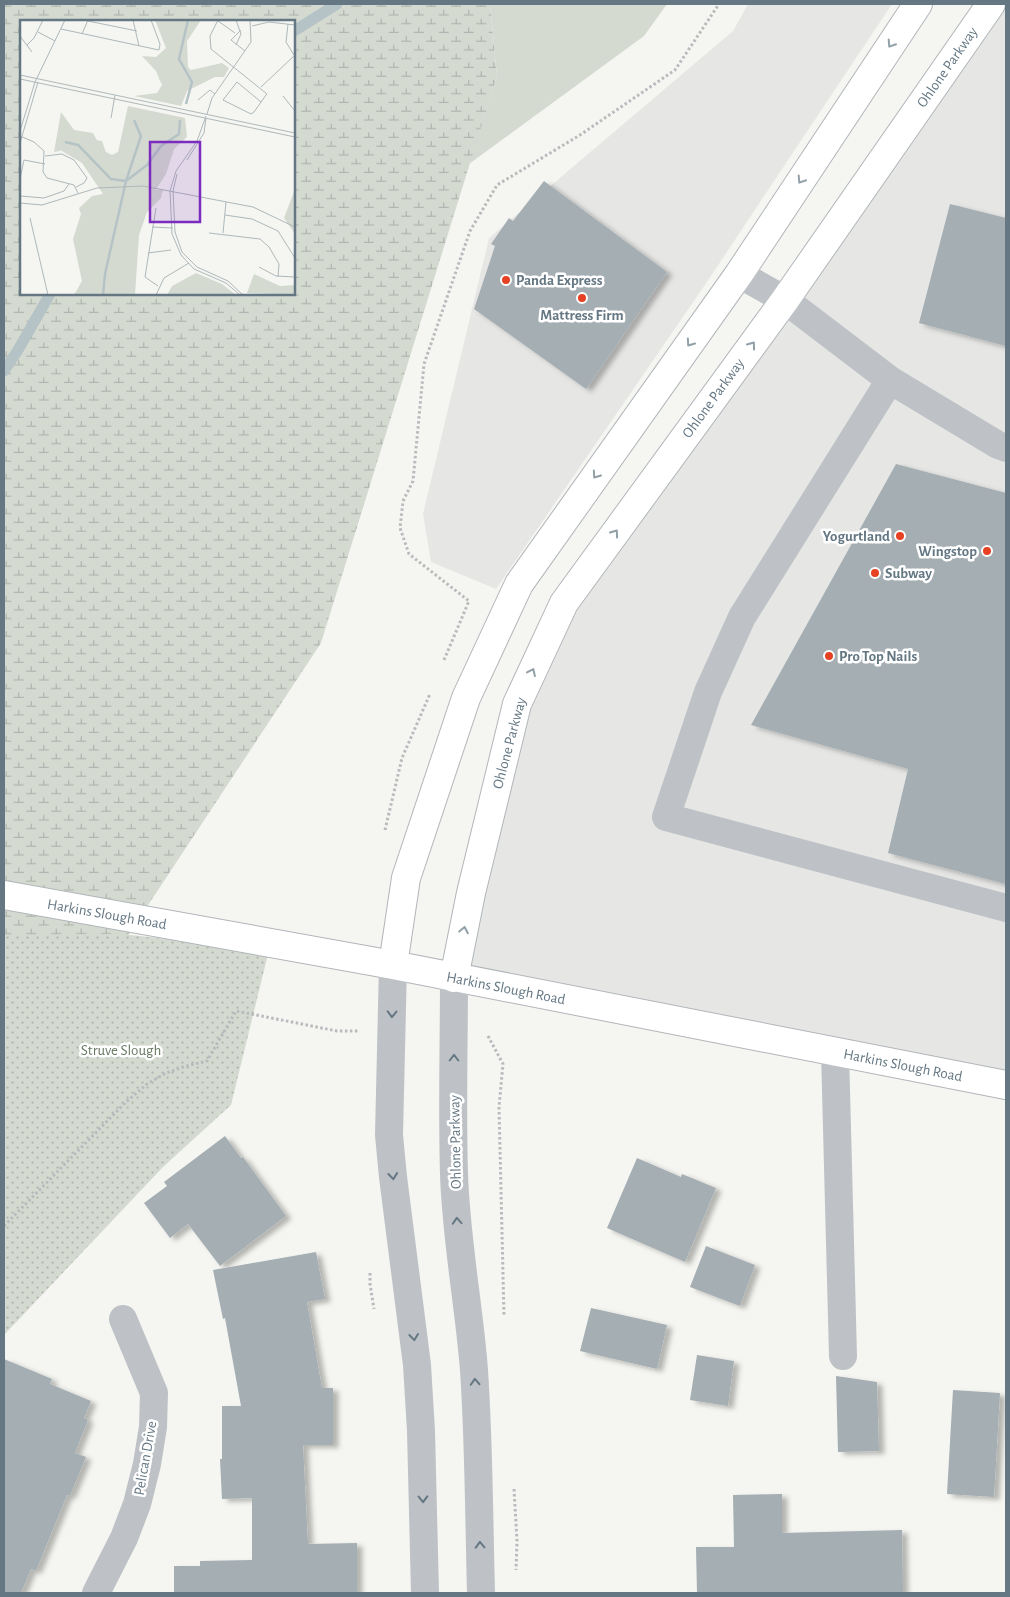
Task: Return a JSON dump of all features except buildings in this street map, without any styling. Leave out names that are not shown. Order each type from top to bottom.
[{"type":"main road","points":[[393,965],[406,878],[466,698],[519,584],[739,274],[918,4]]},
{"type":"main road","name":"Ohlone Parkway","points":[[454,978],[471,893],[517,704],[564,602],[785,300],[991,4]]},
{"type":"main road","name":"Harkins Slough Road","points":[[4,896],[393,965],[1006,1086]]},
{"type":"street","points":[[739,274],[785,300],[890,380],[998,446],[1006,448]]},
{"type":"street","points":[[890,380],[742,616],[708,692],[666,818],[1006,908]]},
{"type":"street","points":[[393,965],[389,1135],[417,1365],[421,1431],[425,1593]]},
{"type":"street","name":"Ohlone Parkway","points":[[454,978],[454,1175],[459,1247],[474,1369],[481,1593]]},
{"type":"street","points":[[835,1052],[843,1356]]},
{"type":"street","name":"Pelican Drive","points":[[96,1593],[124,1538],[136,1504],[147,1464],[153,1427],[154,1393],[123,1319]]},
{"type":"path","points":[[443,662],[470,601],[409,554],[400,528],[404,502],[413,481],[424,364],[470,231],[497,185],[580,135],[675,70],[719,4]]},
{"type":"path","points":[[383,836],[402,758],[432,689]]},
{"type":"path","points":[[4,1226],[125,1103],[147,1084],[166,1073],[207,1061],[236,1011],[338,1030],[367,1031]]},
{"type":"path","points":[[484,1030],[503,1064],[499,1107],[504,1321]]},
{"type":"path","points":[[514,1488],[517,1541],[516,1575]]},
{"type":"shaded area","points":[[748,4],[892,4],[709,279],[496,589],[431,562],[423,514],[489,238],[733,31]]},
{"type":"shaded area","points":[[991,4],[1006,4],[1006,1085],[454,978],[515,710],[564,603]]},
{"type":"green space","name":"Struve Slough","points":[[4,4],[490,4],[497,76],[321,643],[65,1031],[4,1101]]},
{"type":"green space","points":[[490,4],[667,4],[644,36],[469,164],[497,76]]},
{"type":"green space","name":"Struve Slough","points":[[121,934],[269,950],[231,1105],[163,1167],[4,1335],[4,935]]},
{"type":"waterway","name":"Struve Slough","points":[[295,30],[337,4]]},
{"type":"waterway","name":"Struve Slough","points":[[4,371],[49,295]]},
{"type":"place","name":"Panda Express","points":[[506,280]]},
{"type":"place","name":"Mattress Firm","points":[[582,298]]},
{"type":"place","name":"Yogurtland","points":[[900,536]]},
{"type":"place","name":"Wingstop","points":[[987,551]]},
{"type":"place","name":"Subway","points":[[875,573]]},
{"type":"place","name":"Pro Top Nails","points":[[829,656]]}]
